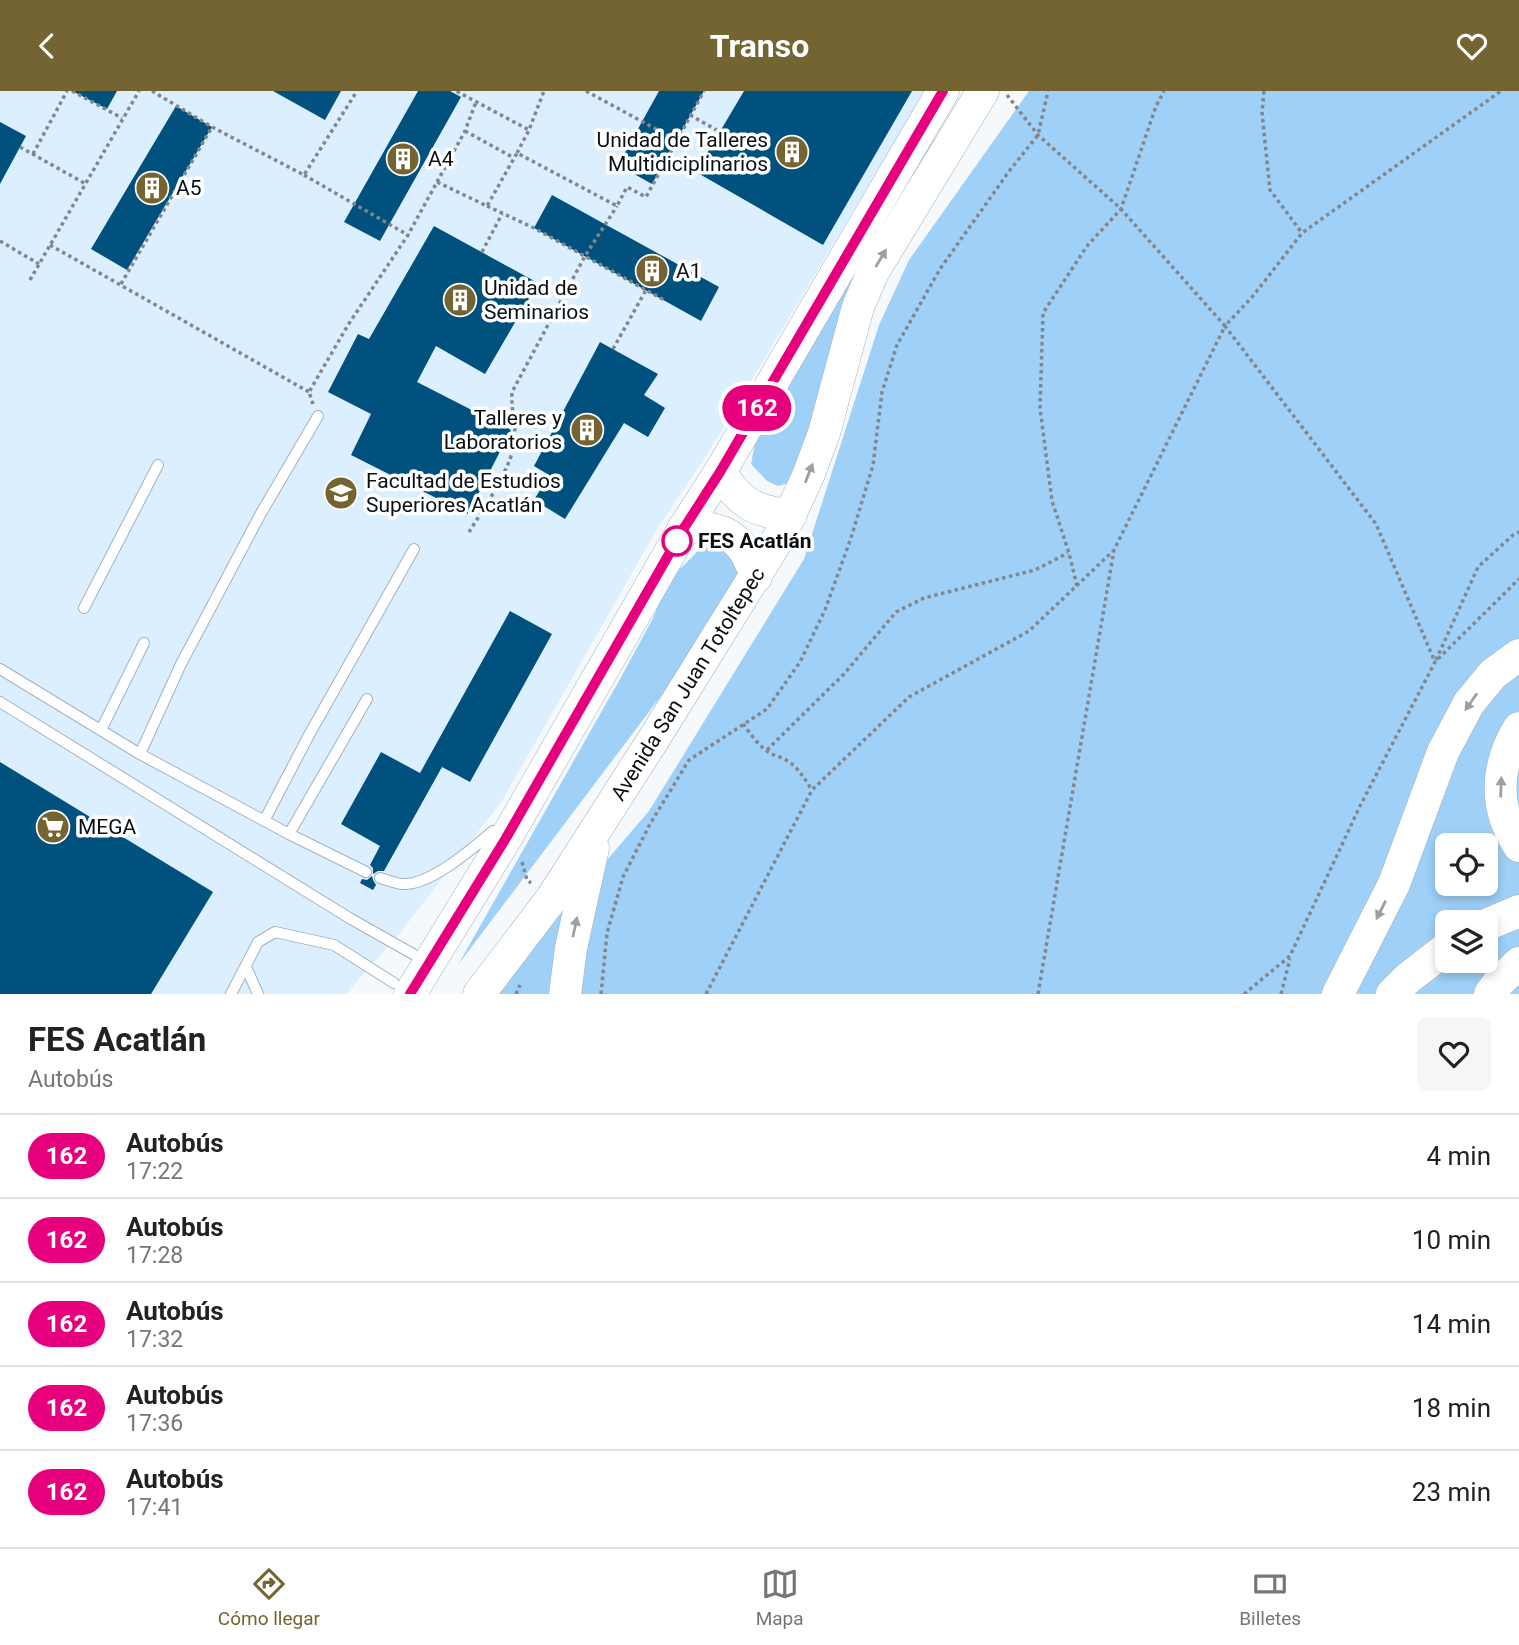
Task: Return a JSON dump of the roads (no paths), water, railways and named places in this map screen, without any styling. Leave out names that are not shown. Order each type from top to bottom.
[{"type":"main road","points":[[396,990],[537,783],[684,528],[720,472],[943,91]]},
{"type":"main road","name":"Avenida San Juan Totoltepec","points":[[480,994],[552,898],[756,577],[791,515],[824,433],[858,306],[873,272],[983,91]]},
{"type":"main road","points":[[720,472],[732,490],[748,505],[768,513],[791,515]]},
{"type":"main road","points":[[684,528],[713,529],[739,543],[751,558],[756,577]]},
{"type":"main road","points":[[1339,994],[1395,884],[1443,751],[1469,703],[1493,674],[1519,655]]},
{"type":"main road","points":[[1519,728],[1503,761],[1500,796],[1508,830],[1519,846]]},
{"type":"main road","points":[[456,994],[537,886],[598,826]]},
{"type":"main road","points":[[565,994],[571,948],[598,826]]},
{"type":"main road","points":[[396,990],[413,954],[501,837]]},
{"type":"main road","points":[[1498,920],[1519,911]]},
{"type":"main road","points":[[1392,994],[1435,957]]},
{"type":"main road","points":[[1490,994],[1519,963]]},
{"type":"lane","points":[[140,754],[181,664],[260,515],[318,416]]},
{"type":"lane","points":[[84,608],[158,465]]},
{"type":"lane","points":[[264,821],[414,548]]},
{"type":"lane","points":[[101,730],[144,643]]},
{"type":"lane","points":[[0,669],[140,754],[366,872]]},
{"type":"lane","points":[[289,834],[368,699]]},
{"type":"lane","points":[[0,702],[351,919],[413,954]]},
{"type":"lane","points":[[380,878],[403,884],[426,877],[501,837]]},
{"type":"lane","points":[[231,994],[258,942],[275,932],[334,945],[396,990]]},
{"type":"lane","points":[[246,967],[258,994]]},
{"type":"place","name":"Unidad de Talleres Multidiciplinarios","points":[[792,152]]},
{"type":"place","name":"A4","points":[[403,159]]},
{"type":"place","name":"A5","points":[[152,188]]},
{"type":"place","name":"A1","points":[[652,271]]},
{"type":"place","name":"Unidad de Seminarios","points":[[460,300]]},
{"type":"place","name":"Talleres y Laboratorios","points":[[587,430]]},
{"type":"place","name":"Facultad de Estudios Superiores Acatlán","points":[[341,493]]},
{"type":"place","name":"FES Acatlán","points":[[677,541]]},
{"type":"place","name":"MEGA","points":[[53,827]]}]
